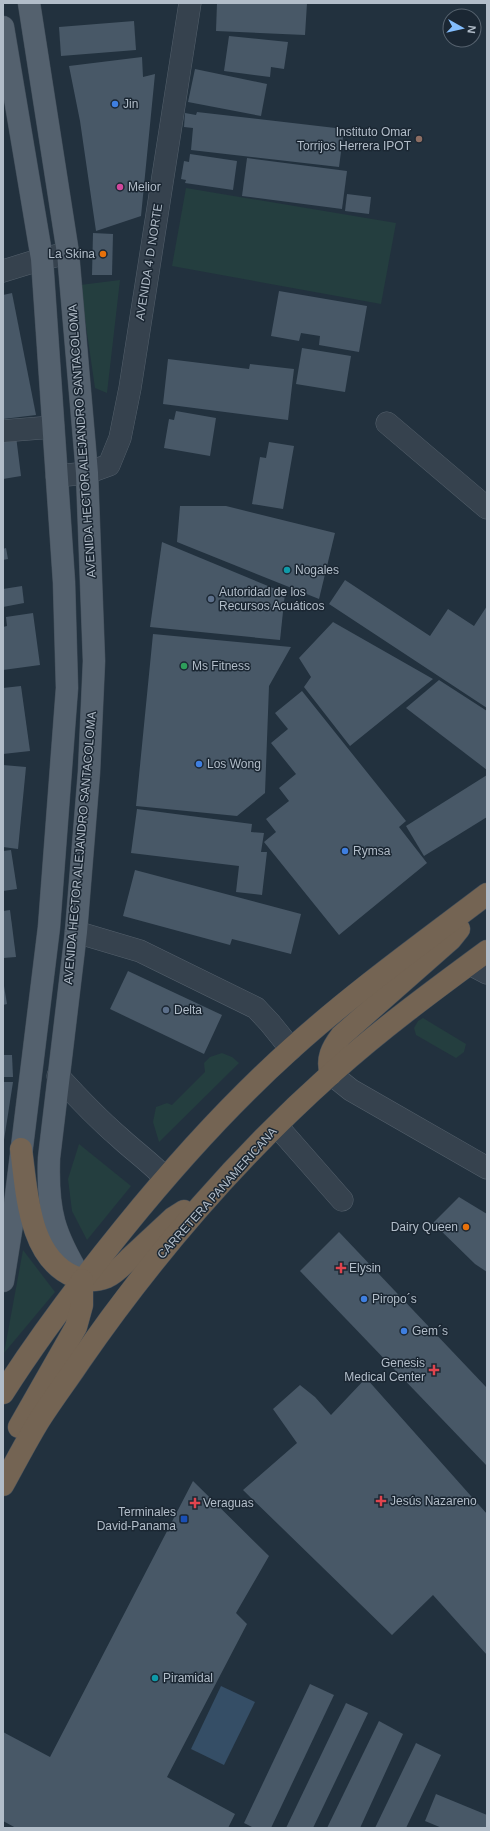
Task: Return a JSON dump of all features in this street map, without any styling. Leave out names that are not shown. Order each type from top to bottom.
[{"type":"highway","points":[[3,1392],[49,1324],[82,1280],[165,1178],[231,1107],[291,1049],[380,975],[487,895]]},
{"type":"highway","points":[[331,1074],[329,1062],[330,1053],[341,1036],[450,939],[487,895]]},
{"type":"highway","name":"CARRETERA PANAMERICANA","points":[[3,1485],[37,1424],[98,1336],[154,1261],[215,1191],[277,1126],[331,1074],[418,1002],[478,968],[487,951]]},
{"type":"highway","points":[[21,1149],[31,1216],[39,1240],[46,1254],[56,1265],[70,1275],[82,1280],[100,1279],[114,1272],[173,1218],[215,1191]]},
{"type":"highway","points":[[3,1464],[8,1447],[76,1327],[82,1305],[82,1280]]},
{"type":"main road","name":"AVENIDA HECTOR ALEJANDRO SANTACOLOMA","points":[[28,3],[68,253],[87,473],[94,660],[89,772],[76,932],[49,1158],[48,1189],[56,1230],[65,1253],[82,1280]]},
{"type":"main road","name":"AVENIDA HECTOR ALEJANDRO SANTACOLOMA","points":[[3,27],[42,259],[64,582],[67,688],[48,927],[14,1212],[3,1281]]},
{"type":"street","name":"AVENIDA 4 D NORTE","points":[[56,476],[87,473],[109,465],[120,438],[130,388],[190,3]]},
{"type":"street","points":[[3,271],[68,253]]},
{"type":"street","points":[[387,423],[487,508]]},
{"type":"street","points":[[3,431],[53,427]]},
{"type":"street","points":[[76,932],[140,951],[256,1008],[270,1022],[291,1049]]},
{"type":"street","points":[[331,1074],[351,1090],[487,1168]]},
{"type":"street","points":[[58,1076],[95,1116],[137,1154],[156,1168],[165,1178]]},
{"type":"street","points":[[277,1126],[342,1200]]},
{"type":"green space","points":[[186,188],[396,223],[381,304],[172,266]]},
{"type":"green space","points":[[120,280],[107,393],[95,388],[80,285]]},
{"type":"green space","points":[[423,1018],[466,1044],[464,1052],[456,1058],[416,1035],[414,1028],[418,1021]]},
{"type":"green space","points":[[222,1053],[232,1057],[239,1063],[159,1142],[153,1122],[156,1107],[167,1103],[172,1105],[205,1072],[204,1063],[210,1057]]},
{"type":"green space","points":[[79,1144],[131,1186],[87,1240],[72,1211],[68,1179]]},
{"type":"green space","points":[[23,1250],[55,1292],[4,1353]]},
{"type":"water","points":[[221,1686],[255,1702],[224,1765],[191,1749]]},
{"type":"building","points":[[217,3],[307,3],[305,35],[216,31]]},
{"type":"building","points":[[134,21],[136,50],[61,56],[59,27]]},
{"type":"building","points":[[229,36],[288,42],[284,69],[271,67],[270,77],[224,71]]},
{"type":"building","points":[[142,57],[143,77],[155,74],[141,216],[96,231],[80,121],[69,66]]},
{"type":"building","points":[[195,69],[267,84],[261,116],[188,102]]},
{"type":"building","points":[[197,112],[344,129],[339,167],[191,150],[193,128],[184,127],[185,113],[196,115]]},
{"type":"building","points":[[190,154],[237,161],[233,190],[185,183],[186,180],[181,179],[184,161],[189,162]]},
{"type":"building","points":[[247,158],[347,171],[342,209],[242,196]]},
{"type":"building","points":[[347,194],[371,197],[369,214],[345,211]]},
{"type":"building","points":[[93,233],[113,234],[112,275],[92,275]]},
{"type":"building","points":[[279,291],[367,306],[359,352],[319,345],[320,336],[301,333],[299,341],[271,336]]},
{"type":"building","points":[[12,293],[36,415],[3,419],[3,295]]},
{"type":"building","points":[[302,348],[351,356],[345,392],[296,384]]},
{"type":"building","points":[[168,359],[249,369],[250,364],[294,369],[288,420],[163,404]]},
{"type":"building","points":[[176,411],[216,418],[210,456],[164,448],[169,419],[174,420]]},
{"type":"building","points":[[16,436],[21,476],[3,479],[3,438]]},
{"type":"building","points":[[269,442],[294,446],[283,509],[252,504],[260,457],[266,458]]},
{"type":"building","name":"Nogales","points":[[180,506],[226,506],[335,533],[319,599],[177,542]]},
{"type":"building","points":[[162,542],[285,593],[280,640],[150,627]]},
{"type":"building","points":[[6,548],[8,559],[3,560],[3,549]]},
{"type":"building","points":[[345,580],[430,636],[448,609],[474,626],[487,606],[487,708],[329,604]]},
{"type":"building","points":[[22,586],[24,603],[3,607],[3,589]]},
{"type":"building","points":[[33,613],[40,665],[3,670],[3,627],[7,626],[6,617]]},
{"type":"building","points":[[333,622],[433,679],[350,746],[304,687],[311,677],[299,658]]},
{"type":"building","points":[[153,634],[291,647],[269,686],[265,793],[237,816],[136,806]]},
{"type":"building","points":[[439,680],[487,711],[487,770],[406,708]]},
{"type":"building","points":[[21,686],[30,751],[3,754],[3,688]]},
{"type":"building","points":[[302,691],[406,821],[399,827],[427,863],[339,935],[264,842],[276,832],[266,819],[289,801],[279,788],[296,774],[271,743],[288,729],[275,713]]},
{"type":"building","points":[[3,765],[26,767],[18,849],[3,847]]},
{"type":"building","points":[[487,775],[487,817],[424,856],[406,826]]},
{"type":"building","points":[[137,809],[252,824],[251,832],[264,833],[261,852],[267,852],[262,895],[236,892],[239,866],[131,853]]},
{"type":"building","points":[[11,850],[17,889],[3,891],[3,851]]},
{"type":"building","points":[[135,870],[301,914],[291,954],[232,939],[230,945],[123,916]]},
{"type":"building","points":[[10,910],[16,957],[3,958],[3,911]]},
{"type":"building","points":[[128,971],[222,1015],[204,1054],[110,1009]]},
{"type":"building","points":[[3,980],[7,1004],[3,1005]]},
{"type":"building","points":[[3,1055],[12,1055],[13,1077],[3,1077]]},
{"type":"building","points":[[3,1082],[13,1082],[4,1140],[3,1140]]},
{"type":"building","points":[[459,1197],[487,1214],[487,1272],[475,1264],[433,1223]]},
{"type":"building","points":[[339,1232],[487,1388],[487,1466],[300,1271]]},
{"type":"building","points":[[366,1378],[487,1514],[487,1655],[433,1595],[392,1635],[243,1490],[297,1443],[273,1409],[300,1385],[315,1397],[331,1415]]},
{"type":"building","name":"Piramidal","points":[[193,1481],[269,1556],[236,1613],[247,1624],[167,1777],[235,1814],[228,1828],[16,1828],[3,1821],[3,1732],[50,1757]]},
{"type":"building","points":[[310,1684],[334,1695],[271,1828],[254,1828],[244,1823]]},
{"type":"building","points":[[346,1703],[368,1713],[313,1828],[286,1828]]},
{"type":"building","points":[[379,1721],[403,1734],[360,1828],[327,1828]]},
{"type":"building","points":[[416,1743],[441,1755],[406,1828],[375,1828]]},
{"type":"building","points":[[436,1794],[487,1815],[487,1828],[442,1828],[425,1821]]},
{"type":"place","name":"Jin","points":[[115,104]]},
{"type":"place","name":"Instituto Omar Torrijos Herrera IPOT","points":[[419,139]]},
{"type":"place","name":"Melior","points":[[120,187]]},
{"type":"place","name":"La Skina","points":[[103,254]]},
{"type":"place","name":"Nogales","points":[[287,570]]},
{"type":"place","name":"Autoridad de los Recursos Acuáticos","points":[[211,599]]},
{"type":"place","name":"Ms Fitness","points":[[184,666]]},
{"type":"place","name":"Los Wong","points":[[199,764]]},
{"type":"place","name":"Rymsa","points":[[345,851]]},
{"type":"place","name":"Delta","points":[[166,1010]]},
{"type":"place","name":"Dairy Queen","points":[[466,1227]]},
{"type":"place","name":"Elysin","points":[[341,1268]]},
{"type":"place","name":"Piropo´s","points":[[364,1299]]},
{"type":"place","name":"Gem´s","points":[[404,1331]]},
{"type":"place","name":"Genesis Medical Center","points":[[434,1370]]},
{"type":"place","name":"Jesús Nazareno","points":[[381,1501]]},
{"type":"place","name":"Veraguas","points":[[195,1503]]},
{"type":"place","name":"Terminales David-Panama","points":[[184,1519]]},
{"type":"place","name":"Piramidal","points":[[155,1678]]}]
